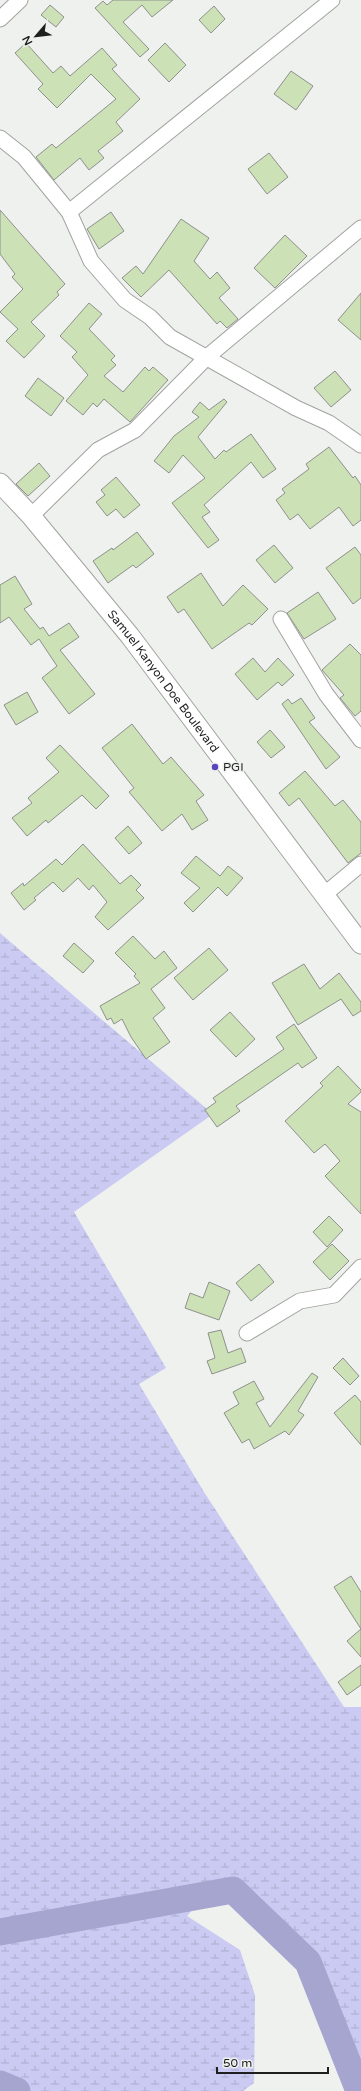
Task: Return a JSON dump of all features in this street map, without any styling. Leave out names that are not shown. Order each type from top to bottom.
[{"type":"street","points":[[0,19],[20,0]]},
{"type":"street","points":[[69,212],[332,0]]},
{"type":"street","points":[[0,138],[24,156],[69,212],[91,261],[124,300],[150,317],[170,337],[296,408],[329,423],[361,445]]},
{"type":"street","points":[[31,516],[98,450],[135,430],[207,357],[361,228]]},
{"type":"street","name":"Samuel Kanyon Doe Boulevard","points":[[0,483],[31,516],[130,636],[361,944]]},
{"type":"street","points":[[281,619],[326,694],[361,740]]},
{"type":"street","points":[[325,894],[361,864]]},
{"type":"street","points":[[247,1333],[300,1301],[334,1295],[361,1267]]},
{"type":"green space","points":[[0,933],[213,1114],[74,1212],[166,1368],[139,1384],[204,1492],[344,1707],[361,1707],[361,2091],[355,2091],[282,1933],[215,1884],[187,1916],[240,1950],[255,1995],[254,2083],[243,2091],[0,2091]]},
{"type":"building","points":[[113,0],[173,0],[152,17],[142,5],[123,22],[149,49],[140,57],[95,8],[103,1],[107,5]]},
{"type":"building","points":[[50,5],[64,17],[56,27],[41,15]]},
{"type":"building","points":[[214,6],[225,19],[211,33],[199,20]]},
{"type":"building","points":[[26,43],[53,73],[61,66],[70,76],[102,48],[117,65],[112,69],[140,99],[116,122],[123,131],[98,151],[104,158],[89,170],[80,158],[54,180],[36,157],[52,144],[56,148],[116,99],[91,74],[57,108],[38,89],[43,84],[15,53]]},
{"type":"building","points":[[165,43],[186,65],[169,82],[148,60]]},
{"type":"building","points":[[291,71],[313,86],[296,110],[274,94]]},
{"type":"building","points":[[269,153],[288,177],[267,194],[248,169]]},
{"type":"building","points":[[0,210],[65,284],[57,292],[59,295],[31,322],[45,336],[24,358],[6,341],[18,329],[0,312],[23,289],[12,277],[15,274],[0,254]]},
{"type":"building","points":[[111,212],[124,231],[99,249],[87,229]]},
{"type":"building","points":[[181,219],[209,238],[194,261],[210,279],[217,272],[230,288],[219,298],[238,319],[227,328],[220,321],[217,324],[169,270],[141,297],[122,278],[136,266],[143,274]]},
{"type":"building","points":[[285,235],[307,256],[275,288],[254,268]]},
{"type":"building","points":[[361,293],[361,340],[338,320]]},
{"type":"building","points":[[89,303],[102,314],[89,329],[115,356],[111,360],[116,365],[104,376],[123,392],[145,367],[149,371],[153,367],[168,380],[130,422],[104,399],[97,407],[93,403],[83,415],[66,401],[88,375],[72,357],[77,352],[60,336]]},
{"type":"building","points":[[335,371],[351,390],[331,407],[314,388]]},
{"type":"building","points":[[38,378],[64,398],[51,416],[25,396]]},
{"type":"building","points":[[224,399],[227,402],[198,437],[215,459],[224,450],[226,452],[251,434],[276,469],[263,478],[251,462],[204,505],[210,512],[202,517],[219,540],[208,548],[172,503],[205,478],[183,455],[169,473],[154,461],[174,436],[199,417],[192,412],[200,402],[209,410]]},
{"type":"building","points":[[329,447],[353,478],[355,476],[361,485],[361,520],[353,526],[339,507],[310,529],[298,514],[290,520],[276,500],[285,493],[282,489],[309,469],[306,464]]},
{"type":"building","points":[[39,463],[50,476],[28,496],[16,484]]},
{"type":"building","points":[[116,477],[140,505],[124,518],[116,509],[107,516],[96,502],[105,495],[101,490]]},
{"type":"building","points":[[137,532],[154,554],[136,568],[133,565],[108,583],[93,561],[112,548],[113,550]]},
{"type":"building","points":[[274,545],[293,568],[275,583],[256,560]]},
{"type":"building","points":[[355,547],[361,555],[361,598],[353,604],[326,568]]},
{"type":"building","points":[[201,573],[223,606],[243,585],[268,609],[252,625],[249,623],[212,649],[184,609],[178,613],[167,597]]},
{"type":"building","points":[[15,576],[32,604],[24,609],[40,629],[43,627],[49,636],[69,623],[79,637],[60,650],[95,694],[69,714],[42,678],[57,666],[39,639],[31,645],[9,617],[0,623],[0,585]]},
{"type":"building","points":[[318,592],[336,619],[304,639],[287,613]]},
{"type":"building","points":[[350,644],[361,655],[361,711],[355,716],[340,698],[344,695],[322,670]]},
{"type":"building","points":[[253,658],[265,672],[278,658],[294,675],[282,686],[278,682],[257,700],[235,674]]},
{"type":"building","points":[[27,692],[38,712],[16,725],[4,705]]},
{"type":"building","points":[[301,698],[315,718],[309,722],[340,757],[326,769],[282,704],[288,699],[292,704]]},
{"type":"building","points":[[132,724],[163,764],[171,757],[204,795],[196,801],[208,820],[192,830],[182,814],[162,831],[129,792],[134,788],[102,748]]},
{"type":"building","points":[[270,730],[285,747],[271,758],[257,742]]},
{"type":"building","points":[[60,745],[109,796],[96,809],[82,795],[48,823],[46,820],[27,836],[12,818],[32,803],[28,798],[59,772],[46,758]]},
{"type":"building","points":[[305,771],[335,806],[343,800],[361,822],[361,853],[348,863],[299,798],[289,806],[279,793]]},
{"type":"building","points":[[128,826],[142,843],[129,854],[115,838]]},
{"type":"building","points":[[83,844],[120,884],[131,875],[141,885],[136,890],[144,898],[108,930],[95,917],[107,902],[93,885],[89,890],[78,878],[63,892],[53,882],[34,898],[36,900],[24,910],[11,893],[23,883],[24,886],[56,859],[62,865]]},
{"type":"building","points":[[196,856],[220,876],[228,866],[243,878],[227,896],[218,887],[193,912],[184,903],[200,888],[181,873]]},
{"type":"building","points":[[133,936],[155,959],[164,951],[177,968],[151,989],[165,1008],[153,1018],[170,1042],[146,1059],[131,1037],[122,1019],[114,1024],[111,1018],[107,1020],[100,1006],[140,983],[134,976],[136,974],[115,953]]},
{"type":"building","points":[[74,943],[94,961],[83,973],[63,956]]},
{"type":"building","points":[[209,948],[228,970],[193,1000],[174,978]]},
{"type":"building","points":[[304,964],[320,989],[339,973],[361,1002],[361,1011],[353,1016],[341,999],[298,1025],[272,983]]},
{"type":"building","points":[[230,1012],[255,1039],[236,1057],[210,1030]]},
{"type":"building","points":[[294,1024],[317,1058],[302,1068],[298,1063],[236,1106],[240,1111],[217,1127],[205,1110],[216,1102],[213,1098],[284,1049],[276,1037]]},
{"type":"building","points":[[338,1066],[361,1090],[361,1092],[348,1104],[361,1112],[361,1214],[325,1176],[340,1161],[325,1144],[314,1153],[285,1121],[323,1086],[320,1083]]},
{"type":"building","points":[[329,1216],[343,1230],[327,1247],[313,1232]]},
{"type":"building","points":[[332,1244],[349,1261],[330,1280],[313,1262]]},
{"type":"building","points":[[259,1264],[274,1282],[251,1301],[236,1283]]},
{"type":"building","points":[[209,1282],[230,1291],[219,1320],[185,1308],[190,1293],[203,1298]]},
{"type":"building","points":[[221,1330],[228,1353],[241,1348],[246,1362],[212,1374],[207,1361],[215,1358],[208,1333]]},
{"type":"building","points":[[343,1358],[359,1376],[350,1385],[333,1368]]},
{"type":"building","points":[[312,1373],[318,1377],[298,1411],[304,1415],[289,1435],[285,1431],[254,1449],[249,1439],[242,1443],[224,1413],[239,1404],[233,1392],[254,1381],[264,1399],[256,1403],[270,1427]]},
{"type":"building","points":[[355,1395],[361,1402],[361,1445],[334,1413]]},
{"type":"building","points":[[351,1576],[361,1592],[361,1629],[334,1587]]},
{"type":"building","points":[[361,1629],[361,1657],[347,1641]]},
{"type":"building","points":[[361,1665],[361,1685],[347,1695],[338,1682]]},
{"type":"waterway","points":[[0,1932],[233,1890],[308,1962],[359,2091]]},
{"type":"waterway","points":[[0,2084],[17,2091]]},
{"type":"place","name":"PGI","points":[[215,767]]}]
